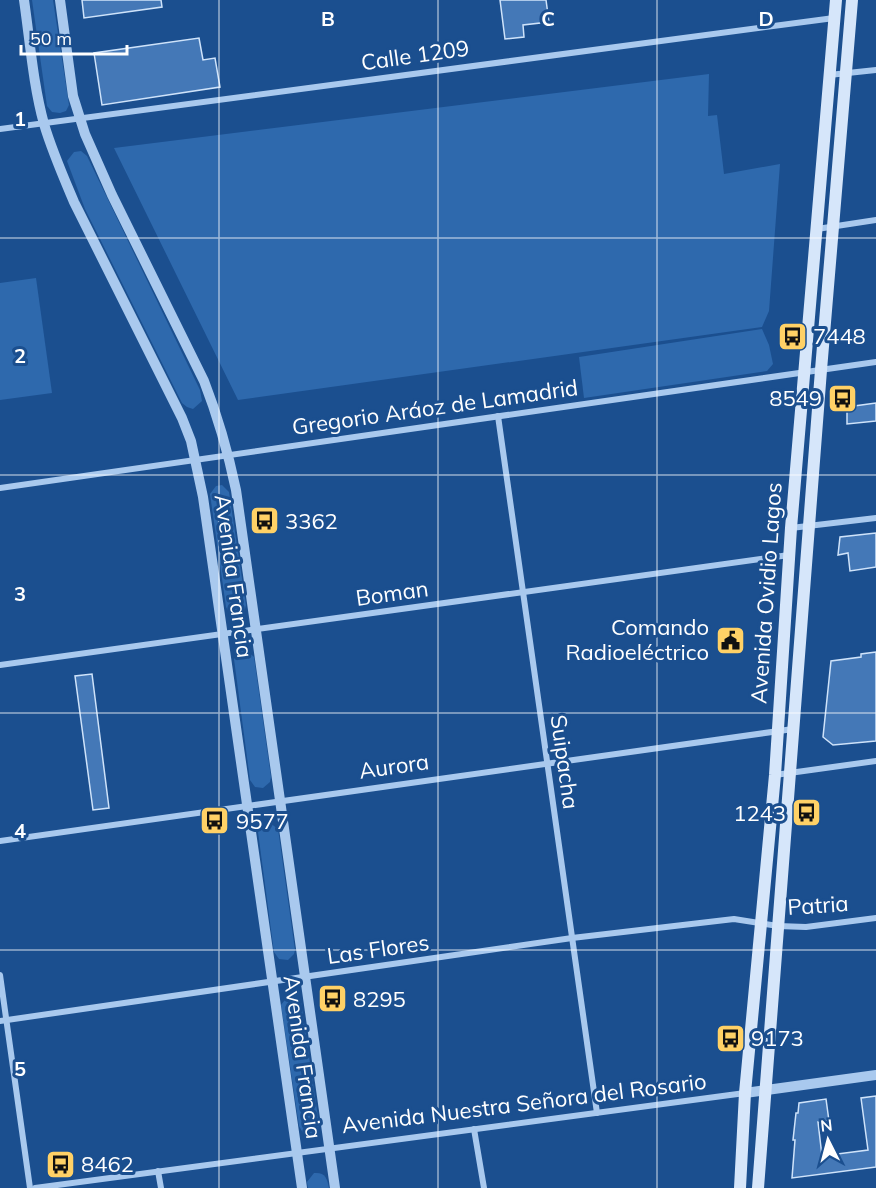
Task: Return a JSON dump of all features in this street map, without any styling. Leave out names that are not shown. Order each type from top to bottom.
[{"type":"main road","name":"Avenida Ovidio Lagos","points":[[740,1188],[745,1094],[775,775],[791,528],[836,0]]},
{"type":"main road","name":"Avenida Ovidio Lagos","points":[[758,1188],[844,74],[852,0]]},
{"type":"street","name":"Avenida Francia","points":[[24,0],[38,95],[58,166],[182,418],[195,460],[203,497],[302,1188]]},
{"type":"street","name":"Avenida Francia","points":[[60,0],[69,70],[80,118],[94,156],[204,381],[216,410],[229,455],[236,490],[335,1188]]},
{"type":"street","name":"Calle 1209","points":[[0,129],[834,18]]},
{"type":"street","points":[[829,75],[876,70]]},
{"type":"street","points":[[816,229],[876,220]]},
{"type":"street","name":"Gregorio Aráoz de Lamadrid","points":[[0,488],[876,362]]},
{"type":"street","name":"Suipacha","points":[[498,416],[597,1113]]},
{"type":"street","points":[[791,528],[876,518]]},
{"type":"street","name":"Boman","points":[[0,665],[789,555]]},
{"type":"street","name":"Aurora","points":[[0,841],[793,729]]},
{"type":"street","points":[[775,775],[876,761]]},
{"type":"street","name":"Patria","points":[[762,923],[806,927],[876,918]]},
{"type":"street","name":"Las Flores","points":[[3,1021],[572,938],[734,919],[762,923]]},
{"type":"street","points":[[0,975],[3,1021],[30,1188]]},
{"type":"street","name":"Avenida Nuestra Señora del Rosario","points":[[35,1188],[876,1075]]},
{"type":"street","points":[[474,1129],[484,1188]]},
{"type":"street","points":[[158,1171],[161,1188]]},
{"type":"shaded area","points":[[32,0],[53,0],[69,105],[66,111],[60,113],[52,112],[47,106]]},
{"type":"shaded area","points":[[709,74],[708,116],[717,115],[724,174],[780,164],[769,311],[762,327],[238,400],[114,148]]},
{"type":"shaded area","points":[[81,151],[87,156],[200,390],[202,401],[193,409],[182,403],[85,209],[67,161],[74,152]]},
{"type":"shaded area","points":[[36,278],[52,393],[0,400],[0,283]]},
{"type":"shaded area","points":[[762,329],[769,345],[773,364],[767,371],[584,398],[579,357]]},
{"type":"shaded area","points":[[222,485],[229,492],[246,605],[239,615],[230,614],[226,607],[210,494],[216,486]]},
{"type":"shaded area","points":[[246,650],[254,657],[271,777],[270,782],[263,788],[255,787],[250,780],[234,659],[240,652]]},
{"type":"shaded area","points":[[270,823],[278,829],[295,950],[288,960],[279,959],[274,952],[258,832],[264,824]]},
{"type":"shaded area","points":[[288,996],[293,996],[301,1002],[319,1124],[312,1134],[303,1133],[299,1126],[281,1005]]},
{"type":"shaded area","points":[[314,1173],[325,1176],[329,1188],[308,1188],[307,1182]]},
{"type":"building","points":[[82,0],[161,0],[162,7],[84,18]]},
{"type":"building","points":[[500,0],[546,0],[549,22],[523,25],[524,37],[505,39]]},
{"type":"building","points":[[199,38],[203,60],[215,58],[220,87],[102,105],[94,53]]},
{"type":"building","points":[[876,403],[876,421],[847,424],[847,407]]},
{"type":"building","points":[[876,533],[876,567],[850,571],[848,553],[838,555],[840,537]]},
{"type":"building","points":[[876,652],[876,741],[833,745],[823,737],[831,661],[861,657],[861,654]]},
{"type":"building","points":[[92,674],[109,808],[93,810],[75,676]]},
{"type":"building","points":[[876,1096],[876,1167],[792,1178],[795,1140],[793,1140],[799,1103],[826,1099],[829,1121],[818,1122],[822,1156],[868,1150],[861,1098]]},
{"type":"place","name":"7448","points":[[792,336]]},
{"type":"place","name":"8549","points":[[843,398]]},
{"type":"place","name":"3362","points":[[264,521]]},
{"type":"place","name":"Comando Radioeléctrico","points":[[730,640]]},
{"type":"place","name":"1243","points":[[807,813]]},
{"type":"place","name":"9577","points":[[215,821]]},
{"type":"place","name":"8295","points":[[332,999]]},
{"type":"place","name":"9173","points":[[730,1038]]},
{"type":"place","name":"8462","points":[[60,1164]]}]
